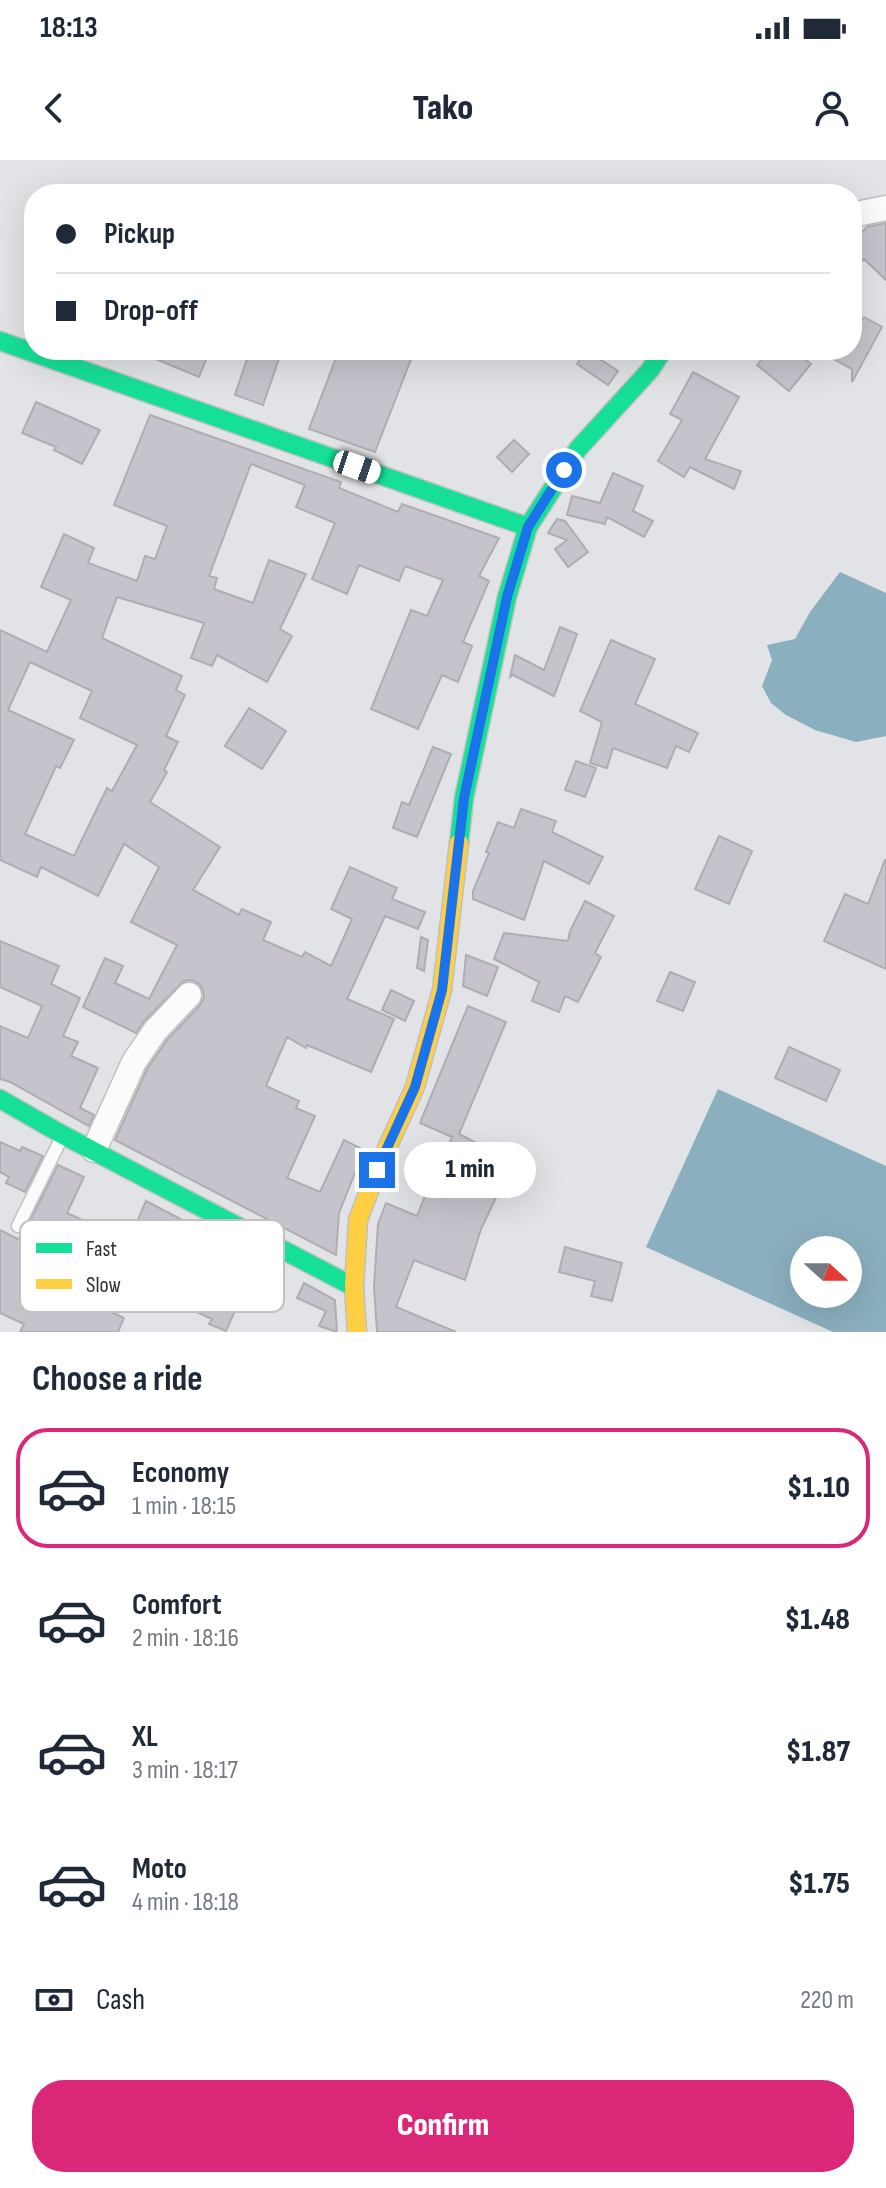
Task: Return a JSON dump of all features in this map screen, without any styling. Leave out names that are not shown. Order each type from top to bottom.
[{"type":"street","points":[[862,213],[886,208]]},
{"type":"street","points":[[0,341],[24,349]]},
{"type":"street","points":[[54,360],[528,527]]},
{"type":"street","points":[[357,1332],[354,1287],[358,1220],[415,1087],[442,990],[464,798],[507,597],[528,527],[578,449],[656,360]]},
{"type":"street","points":[[94,1150],[134,1062],[155,1031],[189,995]]},
{"type":"street","points":[[0,1099],[227,1220]]},
{"type":"street","points":[[284,1250],[354,1287]]},
{"type":"lane","points":[[21,1220],[63,1135]]},
{"type":"lane","points":[[18,1226],[20,1222]]},
{"type":"water","points":[[840,572],[886,593],[886,736],[856,742],[815,730],[786,715],[771,703],[762,686],[772,660],[767,645],[795,639],[810,612]]},
{"type":"water","points":[[718,1089],[886,1166],[886,1332],[833,1332],[646,1247]]},
{"type":"building","points":[[886,223],[886,280],[864,259],[862,261],[862,232],[867,227]]},
{"type":"building","points":[[864,317],[882,327],[852,382],[852,369],[835,360],[862,360]]},
{"type":"building","points":[[158,360],[206,360],[199,377]]},
{"type":"building","points":[[247,360],[279,360],[263,405],[235,395]]},
{"type":"building","points":[[335,360],[411,360],[375,452],[309,429]]},
{"type":"building","points":[[580,360],[601,360],[618,371],[608,385],[577,364]]},
{"type":"building","points":[[761,360],[806,360],[811,364],[789,391],[757,365]]},
{"type":"building","points":[[693,372],[739,397],[705,459],[741,471],[734,489],[690,467],[684,477],[658,461],[682,420],[670,414]]},
{"type":"building","points":[[36,402],[100,430],[82,464],[54,450],[56,447],[22,433]]},
{"type":"building","points":[[150,415],[341,482],[339,488],[398,512],[402,504],[499,538],[479,576],[489,581],[463,642],[472,646],[458,682],[442,675],[418,729],[371,709],[411,610],[427,616],[443,580],[405,566],[399,581],[359,565],[347,594],[312,579],[335,523],[296,507],[305,485],[251,464],[209,576],[217,578],[214,589],[253,603],[269,560],[306,574],[280,629],[292,636],[267,682],[217,655],[212,666],[191,658],[204,623],[117,597],[102,638],[182,676],[176,690],[185,695],[166,736],[178,742],[164,770],[167,772],[150,802],[220,847],[193,890],[239,915],[242,909],[271,922],[263,940],[302,957],[305,952],[331,966],[352,919],[331,909],[350,867],[397,888],[392,899],[425,912],[418,929],[385,916],[347,999],[394,1019],[371,1072],[307,1045],[306,1048],[287,1037],[266,1086],[299,1101],[296,1108],[315,1116],[287,1178],[320,1192],[344,1140],[364,1150],[339,1213],[336,1255],[284,1228],[284,1220],[269,1220],[115,1140],[147,1069],[167,1040],[204,998],[199,984],[192,980],[184,981],[136,1033],[83,1007],[105,958],[123,966],[115,983],[149,999],[177,945],[131,922],[159,867],[124,844],[98,896],[41,867],[37,877],[0,860],[0,630],[47,652],[71,600],[41,587],[64,534],[94,548],[88,563],[137,581],[145,556],[155,559],[167,526],[114,505]],"holes":[[[30,662],[92,691],[80,718],[137,745],[112,791],[107,788],[74,856],[25,834],[56,766],[60,768],[74,740],[8,710]]]},
{"type":"building","points":[[514,440],[529,454],[512,472],[497,457]]},
{"type":"building","points":[[613,473],[643,486],[633,511],[653,521],[644,537],[607,517],[605,524],[567,515],[572,496],[600,503]]},
{"type":"building","points":[[557,519],[565,521],[588,552],[568,567],[555,549],[567,540],[548,533]]},
{"type":"building","points":[[560,627],[577,634],[554,696],[513,675],[510,677],[515,655],[544,670]]},
{"type":"building","points":[[611,640],[655,659],[635,704],[698,733],[689,752],[676,746],[667,768],[613,748],[607,768],[590,763],[602,722],[580,711]]},
{"type":"building","points":[[249,708],[286,731],[262,769],[225,746]]},
{"type":"building","points":[[433,747],[451,754],[417,837],[393,828],[402,802],[409,805]]},
{"type":"building","points":[[576,761],[596,768],[585,797],[565,790]]},
{"type":"building","points":[[521,809],[556,821],[552,832],[603,857],[589,884],[544,861],[524,920],[473,899],[473,891],[498,822],[514,828]]},
{"type":"building","points":[[719,836],[752,851],[729,904],[695,889]]},
{"type":"building","points":[[885,860],[886,969],[824,941],[845,894],[868,904]]},
{"type":"building","points":[[585,901],[614,916],[595,953],[601,957],[578,1002],[565,996],[559,1012],[532,1001],[539,982],[494,959],[504,933],[568,941]]},
{"type":"building","points":[[421,937],[428,940],[424,971],[417,968]]},
{"type":"building","points":[[0,941],[59,966],[51,984],[80,998],[63,1036],[78,1042],[71,1056],[98,1068],[80,1108],[94,1115],[89,1126],[0,1079],[0,1026],[28,1038],[42,1006],[0,987]]},
{"type":"building","points":[[466,955],[498,967],[487,996],[463,986]]},
{"type":"building","points":[[670,972],[695,982],[683,1011],[657,1001]]},
{"type":"building","points":[[391,990],[414,1001],[405,1021],[382,1010]]},
{"type":"building","points":[[468,1006],[506,1022],[459,1134],[510,1160],[481,1229],[465,1280],[414,1260],[396,1307],[456,1332],[377,1332],[374,1287],[378,1224],[386,1203],[417,1216],[452,1137],[420,1123]]},
{"type":"building","points":[[789,1047],[840,1070],[826,1101],[775,1078]]},
{"type":"building","points":[[0,1142],[43,1156],[25,1192],[6,1183],[9,1177],[0,1172]]},
{"type":"building","points":[[58,1165],[84,1177],[67,1213],[82,1220],[30,1220]]},
{"type":"building","points":[[146,1201],[182,1220],[138,1220]]},
{"type":"building","points":[[0,1230],[18,1239],[20,1237],[20,1312],[111,1312],[124,1318],[118,1332],[20,1332],[24,1324],[0,1313]]},
{"type":"building","points":[[565,1247],[622,1263],[612,1301],[591,1296],[595,1281],[559,1272]]},
{"type":"building","points":[[304,1283],[335,1300],[337,1332],[319,1326],[326,1311],[297,1298]]},
{"type":"building","points":[[196,1312],[234,1312],[226,1331],[209,1324],[212,1319]]},
{"type":"traffic: fast","points":[[0,341],[24,349]]},
{"type":"traffic: fast","points":[[54,360],[528,527]]},
{"type":"traffic: fast","points":[[459,843],[464,798],[507,597],[528,527],[578,449],[656,360]]},
{"type":"traffic: fast","points":[[0,1099],[226,1220]]},
{"type":"traffic: fast","points":[[284,1250],[354,1287]]},
{"type":"traffic: slow","points":[[357,1332],[354,1287],[358,1220],[415,1087],[442,990],[459,843]]},
{"type":"route","points":[[377,1170],[415,1087],[442,990],[464,798],[507,597],[528,527],[564,470]]}]
